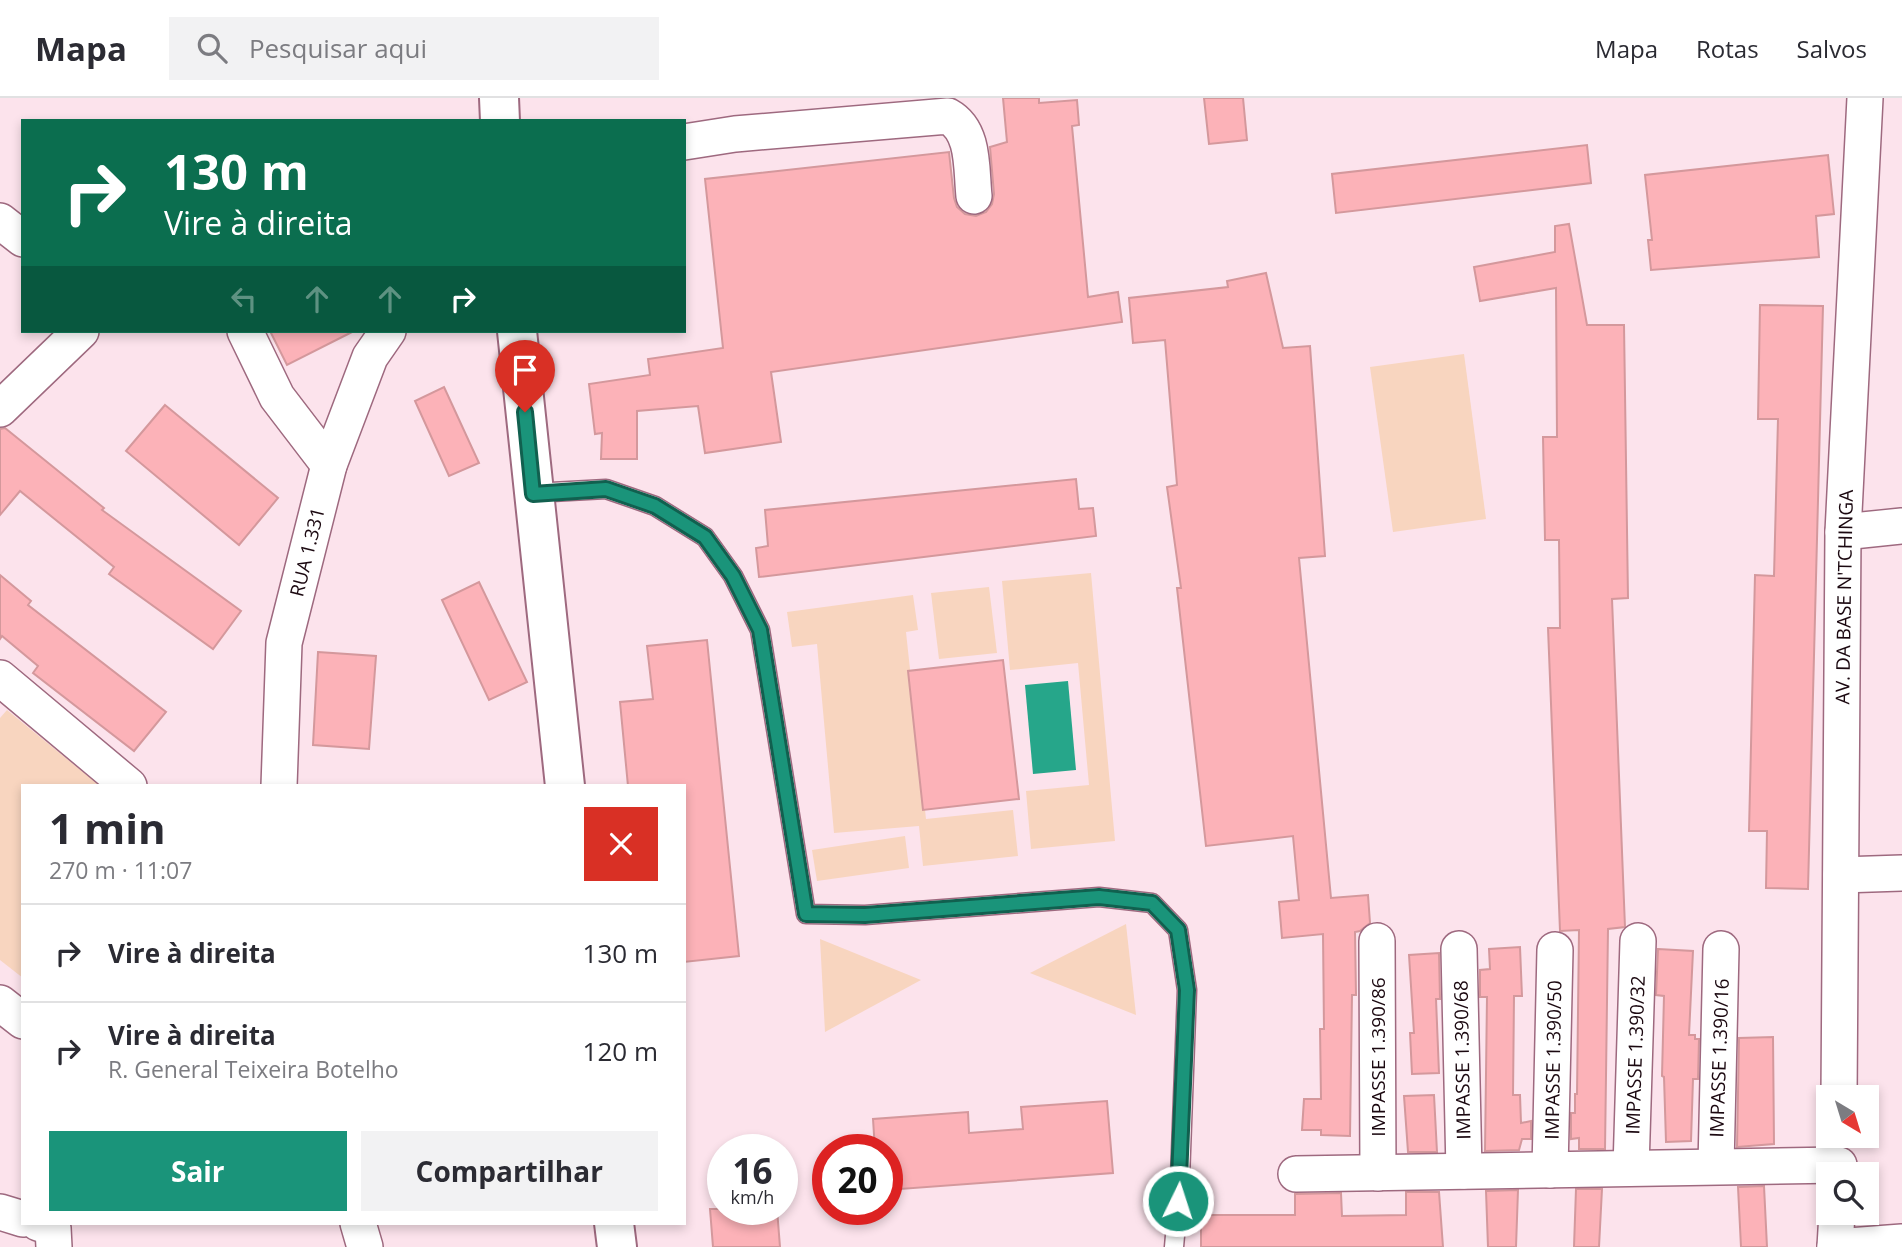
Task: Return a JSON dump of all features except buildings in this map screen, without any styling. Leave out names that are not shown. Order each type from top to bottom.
[{"type":"street","points":[[499,98],[500,119]]},
{"type":"street","name":"AV. DA BASE N'TCHINGA","points":[[1839,1085],[1843,532],[1865,98]]},
{"type":"street","points":[[686,142],[735,134],[948,116],[958,122],[968,139],[974,196]]},
{"type":"street","points":[[0,221],[21,237]]},
{"type":"street","points":[[0,408],[79,333]]},
{"type":"street","points":[[246,333],[277,397],[329,465]]},
{"type":"street","name":"RUA 1.331","points":[[279,784],[284,643],[329,465],[370,357],[387,333]]},
{"type":"street","points":[[517,333],[565,784]]},
{"type":"street","points":[[1843,532],[1902,526]]},
{"type":"street","points":[[4,689],[126,784]]},
{"type":"street","points":[[1841,875],[1902,873]]},
{"type":"street","name":"IMPASSE 1.390/86","points":[[1377,941],[1378,1172]]},
{"type":"street","name":"IMPASSE 1.390/32","points":[[1631,1168],[1638,941]]},
{"type":"street","name":"IMPASSE 1.390/68","points":[[1460,949],[1464,1171]]},
{"type":"street","name":"IMPASSE 1.390/16","points":[[1716,1166],[1721,949]]},
{"type":"street","name":"IMPASSE 1.390/50","points":[[1550,1170],[1555,950]]},
{"type":"street","points":[[0,1003],[21,1019]]},
{"type":"street","points":[[1296,1174],[1716,1166],[1839,1158]]},
{"type":"street","points":[[0,1212],[21,1219]]},
{"type":"street","points":[[359,1225],[365,1247]]},
{"type":"street","points":[[614,1225],[617,1247]]},
{"type":"street","points":[[1836,1225],[1835,1247],[1902,1242]]},
{"type":"lane","points":[[533,494],[606,489],[655,506],[705,537],[733,576],[760,630],[806,914],[865,915],[1099,897],[1152,903],[1178,930],[1187,990],[1180,1178],[1174,1247]]},
{"type":"shaded area","points":[[1464,354],[1486,519],[1393,532],[1370,367]]},
{"type":"shaded area","points":[[1091,573],[1115,841],[1031,849],[1026,791],[1089,785],[1078,663],[1010,670],[1002,581]]},
{"type":"shaded area","points":[[989,587],[997,653],[939,659],[931,593]]},
{"type":"shaded area","points":[[913,595],[918,630],[906,632],[926,819],[1013,810],[1018,856],[923,866],[919,826],[834,833],[817,644],[792,647],[787,612]]},
{"type":"shaded area","points":[[1068,681],[1076,770],[1033,774],[1025,685]]},
{"type":"shaded area","points":[[7,710],[98,784],[21,784],[21,976],[0,960],[0,718]]},
{"type":"shaded area","points":[[905,836],[909,868],[817,881],[812,850]]},
{"type":"shaded area","points":[[1126,924],[1136,1015],[1030,973]]},
{"type":"shaded area","points":[[820,939],[921,980],[825,1032]]},
{"type":"route","points":[[525,412],[533,494],[606,489],[655,506],[705,537],[733,576],[760,630],[806,914],[865,915],[1099,897],[1152,903],[1178,930],[1187,990],[1178,1201]]}]
